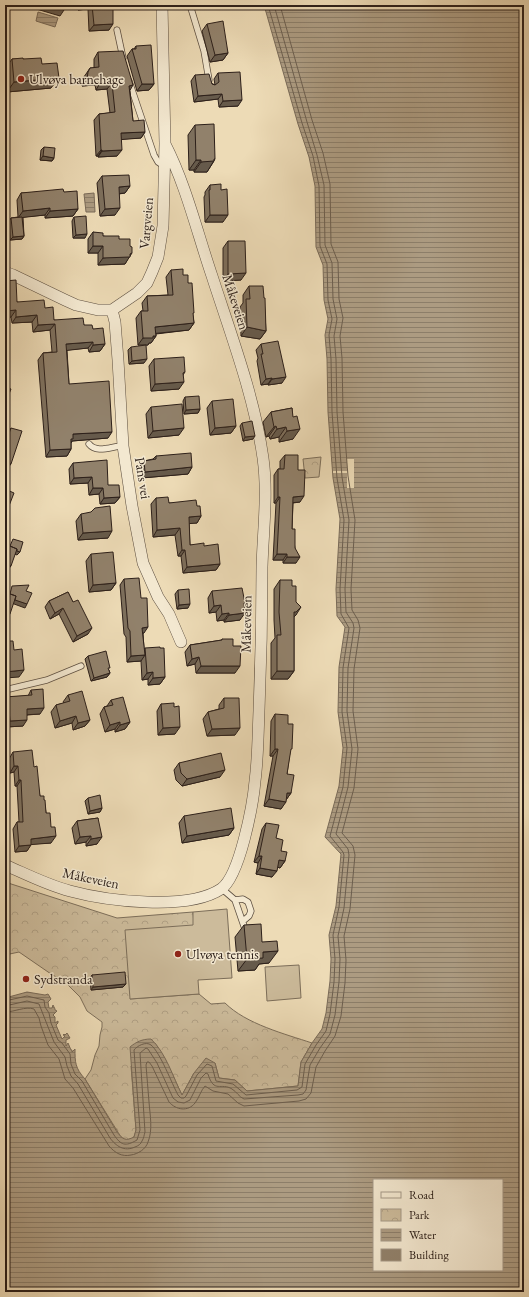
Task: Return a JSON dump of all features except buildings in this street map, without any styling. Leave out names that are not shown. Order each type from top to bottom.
[{"type":"street","name":"Vargveien","points":[[112,310],[137,293],[147,283],[158,257],[163,226],[165,144],[163,116],[162,5]]},
{"type":"street","name":"Måkeveien","points":[[5,865],[70,891],[118,900],[154,902],[201,898],[221,888],[228,882],[242,848],[250,812],[255,782],[260,678],[266,495],[263,460],[249,391],[188,202],[175,164],[165,144]]},
{"type":"street","points":[[5,272],[76,305],[98,310],[112,310]]},
{"type":"street","name":"Pans vei","points":[[112,310],[115,322],[123,446],[132,506],[144,563],[158,598],[169,614],[181,642]]},
{"type":"lane","points":[[190,5],[204,51],[211,87]]},
{"type":"lane","points":[[117,30],[124,61]]},
{"type":"lane","points":[[126,73],[154,155],[158,162],[164,167]]},
{"type":"lane","points":[[89,444],[98,449],[123,446]]},
{"type":"lane","points":[[5,690],[48,680],[81,666]]},
{"type":"lane","points":[[221,888],[235,900],[245,929]]},
{"type":"lane","points":[[235,900],[243,899],[248,902],[251,911],[249,916],[243,920]]},
{"type":"green space","points":[[321,457],[319,477],[305,478],[303,459]]},
{"type":"green space","points":[[5,882],[117,918],[193,912],[194,925],[130,999],[199,994],[211,1004],[225,1003],[244,1017],[266,1028],[312,1043],[301,1062],[298,1086],[247,1091],[235,1080],[219,1078],[215,1063],[194,1073],[182,1095],[165,1059],[155,1043],[131,1066],[136,1130],[134,1137],[131,1139],[128,1140],[121,1137],[85,1079],[91,1070],[99,1046],[102,1022],[87,1011],[80,997],[65,982],[19,952],[5,955]]},
{"type":"green space","name":"Ulvøya tennis","points":[[227,909],[232,978],[198,980],[199,994],[130,999],[125,930],[193,925],[193,912]]},
{"type":"green space","points":[[299,965],[301,998],[267,1001],[265,967]]},
{"type":"water","points":[[264,5],[524,5],[524,1292],[5,1292],[5,998],[27,992],[45,995],[48,994],[51,999],[48,1002],[49,1008],[52,1008],[53,1005],[57,1011],[53,1015],[55,1017],[55,1023],[58,1021],[56,1025],[62,1039],[65,1036],[63,1035],[67,1033],[70,1038],[66,1040],[66,1046],[68,1043],[72,1052],[75,1049],[77,1068],[79,1072],[85,1079],[117,1132],[121,1137],[127,1139],[134,1137],[136,1130],[130,1047],[137,1042],[151,1039],[165,1058],[182,1095],[194,1073],[206,1058],[215,1063],[219,1078],[235,1080],[247,1091],[298,1086],[301,1062],[322,1029],[326,1013],[330,981],[331,959],[329,935],[336,906],[341,854],[325,837],[339,786],[343,748],[338,712],[339,667],[345,627],[337,616],[336,589],[340,519],[333,478],[328,412],[325,335],[328,319],[324,300],[323,265],[316,247],[315,186],[309,157]]},
{"type":"water","points":[[38,12],[58,18],[55,27],[36,21]]},
{"type":"water","points":[[94,193],[95,212],[86,212],[84,194]]},
{"type":"pier","points":[[347,459],[354,459],[354,488],[347,488],[347,473],[333,473],[333,471],[347,471]]},
{"type":"place","name":"Ulvøya barnehage","points":[[21,79]]},
{"type":"place","name":"Ulvøya tennis","points":[[178,954]]},
{"type":"place","name":"Sydstranda","points":[[26,979]]}]
